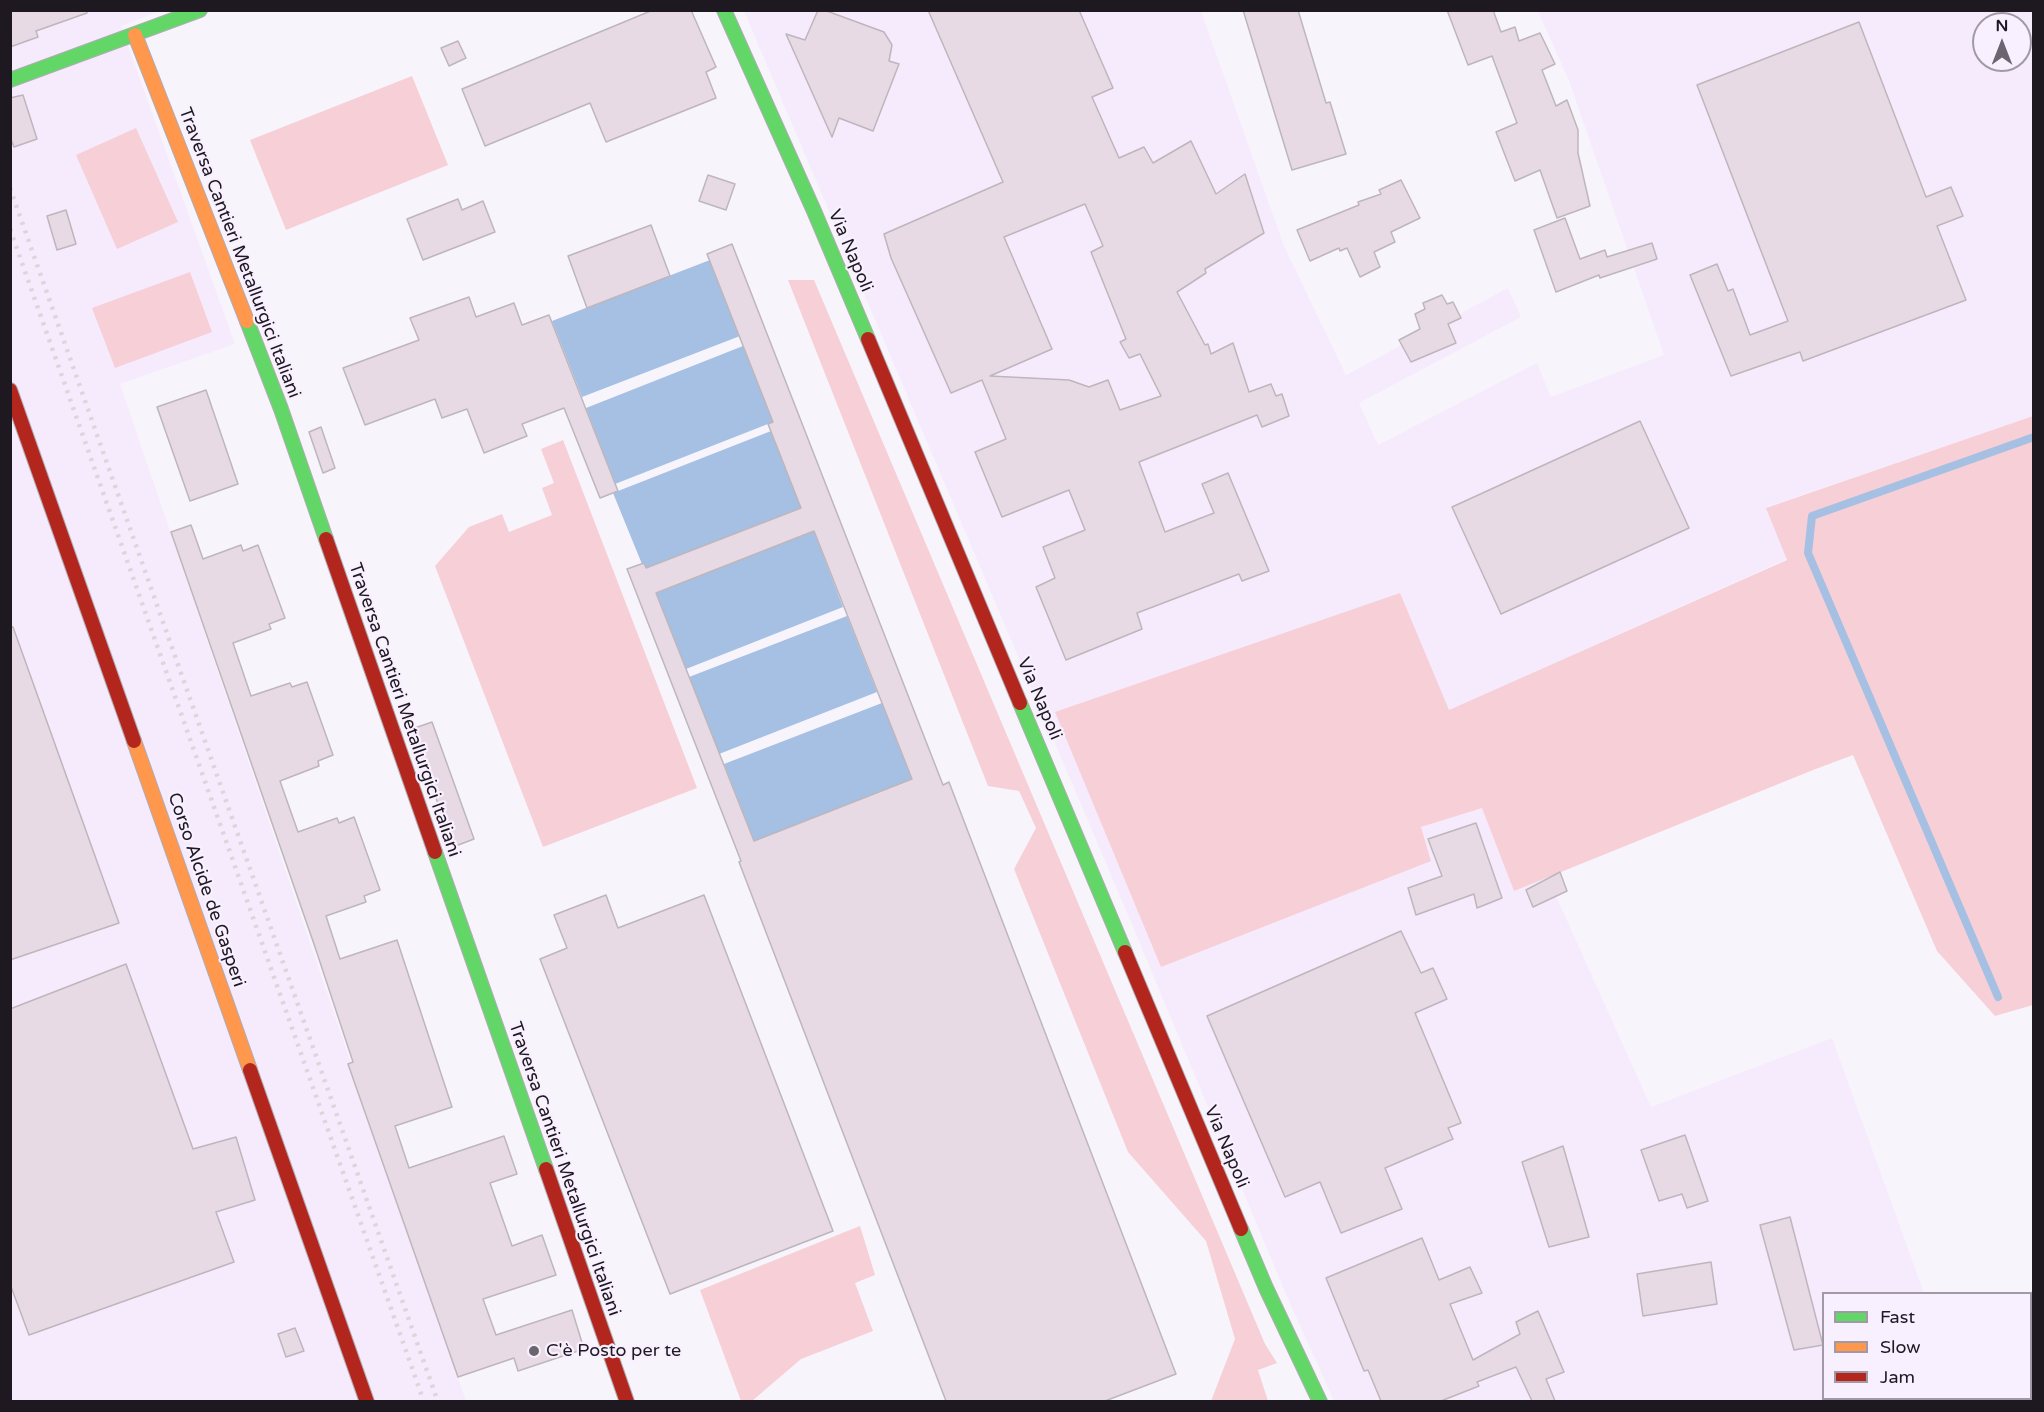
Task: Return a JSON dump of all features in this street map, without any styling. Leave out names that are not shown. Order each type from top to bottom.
[{"type":"street","points":[[10,80],[200,10]]},
{"type":"street","name":"Via Napoli","points":[[724,10],[819,222],[1266,1288],[1320,1401]]},
{"type":"street","name":"Traversa Cantieri Metallurgici Italiani","points":[[135,35],[281,410],[627,1401]]},
{"type":"street","name":"Corso Alcide de Gasperi","points":[[10,390],[367,1401]]},
{"type":"shaded area","points":[[10,11],[160,11],[121,26],[235,344],[120,384],[466,1401],[13,1402],[11,1396]]},
{"type":"shaded area","points":[[744,11],[1201,11],[1284,246],[1346,375],[1508,288],[1521,317],[1359,403],[1378,445],[1537,363],[1551,397],[1664,355],[1569,81],[1538,11],[2033,11],[2033,416],[1767,507],[1787,559],[1448,711],[1055,712],[1431,860],[1421,827],[1483,807],[1514,891],[1547,876],[1651,1107],[1832,1038],[1924,1292],[1822,1292],[1822,1400],[1881,1401],[1334,1401],[1285,1292],[1136,934]]},
{"type":"shaded area","points":[[412,76],[448,165],[286,230],[250,140]]},
{"type":"shaded area","points":[[136,128],[178,222],[117,249],[76,155]]},
{"type":"shaded area","points":[[190,272],[212,332],[115,368],[92,308]]},
{"type":"shaded area","points":[[788,280],[814,280],[1265,1344],[1277,1363],[1258,1370],[1268,1401],[1211,1401],[1235,1339],[1206,1241],[1128,1152],[1014,869],[1036,828],[1019,791],[988,786]]},
{"type":"shaded area","points":[[2033,416],[2033,1005],[1995,1016],[1937,951],[1853,755],[1514,891],[1482,808],[1421,827],[1431,861],[1161,967],[1055,712],[1400,593],[1449,710],[1787,560],[1766,508]]},
{"type":"shaded area","points":[[563,440],[697,788],[543,847],[435,566],[469,527],[502,514],[509,532],[552,515],[542,488],[554,483],[541,449]]},
{"type":"shaded area","points":[[860,1226],[875,1275],[855,1283],[873,1331],[801,1359],[752,1401],[741,1401],[700,1290]]},
{"type":"water","points":[[710,260],[740,336],[582,397],[552,321]]},
{"type":"water","points":[[743,346],[773,422],[615,484],[586,408]]},
{"type":"water","points":[[771,431],[801,508],[644,569],[613,493]]},
{"type":"water","points":[[814,531],[843,607],[686,669],[656,593]]},
{"type":"water","points":[[847,616],[877,692],[719,754],[689,677]]},
{"type":"water","points":[[882,703],[912,779],[754,841],[724,764]]},
{"type":"building","points":[[10,10],[86,10],[87,13],[36,31],[38,37],[10,47]]},
{"type":"building","points":[[653,10],[691,10],[716,67],[706,72],[716,98],[606,142],[590,103],[485,146],[462,89]]},
{"type":"building","points":[[818,10],[824,10],[884,32],[892,45],[889,61],[899,64],[873,131],[839,118],[832,137],[786,34],[805,40]]},
{"type":"building","points":[[928,10],[1079,10],[1113,88],[1092,97],[1119,158],[1144,147],[1153,163],[1191,141],[1216,194],[1245,174],[1264,233],[1205,269],[1206,273],[1177,292],[1205,345],[1208,344],[1211,354],[1233,343],[1249,392],[1271,384],[1276,396],[1282,394],[1289,416],[1262,427],[1257,415],[1139,462],[1165,532],[1214,513],[1202,484],[1228,473],[1269,571],[1242,581],[1239,574],[1137,613],[1142,629],[1066,660],[1036,587],[1055,578],[1043,547],[1085,530],[1069,490],[1002,517],[975,452],[1006,439],[982,380],[951,393],[891,258],[884,234],[1003,182]],"holes":[[[1085,204],[1103,246],[1091,252],[1126,339],[1120,342],[1129,358],[1140,354],[1161,396],[1120,410],[1108,380],[1089,387],[1069,380],[990,376],[1052,349],[1004,237]]]},
{"type":"building","points":[[1243,10],[1298,10],[1326,103],[1330,102],[1346,154],[1292,170]]},
{"type":"building","points":[[1447,10],[1493,10],[1501,32],[1515,27],[1519,41],[1540,33],[1555,64],[1542,70],[1556,106],[1567,100],[1578,130],[1578,153],[1590,206],[1557,218],[1540,170],[1515,181],[1496,132],[1517,123],[1492,56],[1468,65]]},
{"type":"building","points":[[1859,22],[1926,197],[1951,187],[1963,216],[1937,226],[1966,300],[1803,361],[1800,352],[1731,376],[1690,275],[1717,264],[1728,291],[1733,289],[1750,335],[1788,321],[1697,85]]},
{"type":"building","points":[[458,41],[466,58],[449,66],[441,48]]},
{"type":"building","points":[[23,95],[37,139],[14,147],[10,137],[10,98]]},
{"type":"building","points":[[708,175],[735,184],[726,210],[699,201]]},
{"type":"building","points":[[1401,180],[1420,218],[1391,232],[1395,242],[1374,252],[1380,267],[1360,277],[1347,248],[1340,251],[1339,248],[1310,261],[1297,230],[1359,205],[1358,202],[1381,194],[1379,190]]},
{"type":"building","points":[[458,199],[462,210],[483,201],[495,232],[423,260],[407,219]]},
{"type":"building","points":[[66,210],[76,244],[57,250],[47,216]]},
{"type":"building","points":[[1565,218],[1580,259],[1605,250],[1607,257],[1652,243],[1657,259],[1600,278],[1599,275],[1556,292],[1534,230]]},
{"type":"building","points":[[651,225],[670,276],[587,308],[568,256]]},
{"type":"building","points":[[732,244],[943,785],[949,782],[1176,1374],[1105,1401],[946,1401],[739,862],[741,861],[627,569],[644,563],[646,568],[801,508],[768,424],[773,422],[707,254]],"holes":[[[814,531],[912,779],[754,841],[656,593]]]},
{"type":"building","points":[[1442,295],[1447,304],[1453,302],[1461,318],[1448,324],[1456,343],[1411,362],[1399,340],[1420,329],[1415,314],[1425,309],[1423,303]]},
{"type":"building","points":[[469,297],[476,317],[514,303],[522,325],[549,315],[618,491],[600,498],[564,408],[522,424],[527,436],[484,453],[467,409],[442,418],[435,399],[365,425],[343,368],[419,340],[410,318]]},
{"type":"building","points":[[206,390],[238,484],[190,501],[157,407]]},
{"type":"building","points":[[1640,421],[1689,528],[1501,614],[1452,507]]},
{"type":"building","points":[[321,427],[335,468],[323,473],[309,432]]},
{"type":"building","points":[[191,525],[203,559],[241,545],[243,551],[258,545],[285,618],[269,624],[271,629],[233,643],[251,696],[290,683],[292,687],[307,682],[333,755],[318,761],[319,766],[280,781],[298,832],[337,818],[339,823],[354,817],[380,890],[364,896],[366,902],[326,916],[340,959],[397,940],[452,1107],[395,1126],[409,1168],[504,1136],[517,1174],[490,1183],[512,1246],[542,1235],[556,1275],[483,1299],[496,1335],[572,1310],[584,1349],[518,1371],[514,1358],[458,1377],[348,1064],[353,1062],[315,947],[171,532]]},
{"type":"building","points":[[10,627],[13,627],[119,923],[10,960]]},
{"type":"building","points":[[432,722],[474,839],[453,847],[412,729]]},
{"type":"building","points":[[1476,823],[1502,898],[1477,908],[1474,894],[1416,915],[1408,888],[1442,876],[1428,839]]},
{"type":"building","points":[[1560,872],[1567,891],[1533,907],[1526,890]]},
{"type":"building","points":[[606,895],[618,928],[704,895],[833,1231],[670,1294],[540,959],[567,948],[554,915]]},
{"type":"building","points":[[1401,931],[1421,973],[1433,968],[1447,999],[1415,1013],[1461,1123],[1448,1128],[1453,1139],[1385,1168],[1402,1209],[1341,1233],[1320,1182],[1285,1197],[1207,1016]]},
{"type":"building","points":[[126,964],[193,1149],[236,1137],[255,1200],[216,1212],[234,1262],[29,1335],[10,1284],[10,1009]]},
{"type":"building","points":[[1685,1135],[1708,1201],[1687,1208],[1682,1194],[1659,1201],[1641,1150]]},
{"type":"building","points":[[1563,1146],[1589,1237],[1549,1247],[1522,1162]]},
{"type":"building","points":[[1790,1217],[1822,1345],[1794,1350],[1760,1225]]},
{"type":"building","points":[[1422,1238],[1439,1280],[1470,1267],[1482,1293],[1450,1304],[1473,1360],[1520,1334],[1516,1322],[1538,1311],[1564,1372],[1546,1379],[1555,1401],[1532,1401],[1516,1367],[1477,1382],[1479,1386],[1441,1401],[1381,1401],[1368,1370],[1364,1371],[1326,1278]]},
{"type":"building","points":[[1711,1262],[1717,1304],[1643,1316],[1637,1274]]},
{"type":"building","points":[[295,1328],[304,1351],[286,1357],[278,1334]]},
{"type":"waterway","points":[[1998,997],[1808,553],[1812,516],[2034,437]]},
{"type":"railway","points":[[10,188],[438,1402]]},
{"type":"railway","points":[[10,229],[424,1402]]},
{"type":"traffic: fast","points":[[10,80],[200,10]]},
{"type":"traffic: fast","points":[[724,10],[814,211],[868,339]]},
{"type":"traffic: fast","points":[[247,321],[281,409],[326,539]]},
{"type":"traffic: fast","points":[[1020,703],[1125,952]]},
{"type":"traffic: fast","points":[[435,852],[546,1169]]},
{"type":"traffic: fast","points":[[1241,1229],[1320,1402]]},
{"type":"traffic: slow","points":[[135,35],[247,321]]},
{"type":"traffic: slow","points":[[134,741],[250,1070]]},
{"type":"traffic: jam","points":[[868,339],[1020,703]]},
{"type":"traffic: jam","points":[[10,390],[134,741]]},
{"type":"traffic: jam","points":[[326,539],[435,852]]},
{"type":"traffic: jam","points":[[1125,952],[1241,1229]]},
{"type":"traffic: jam","points":[[250,1070],[367,1402]]},
{"type":"traffic: jam","points":[[546,1169],[627,1402]]},
{"type":"place","name":"C'è Posto per te","points":[[534,1351]]}]
